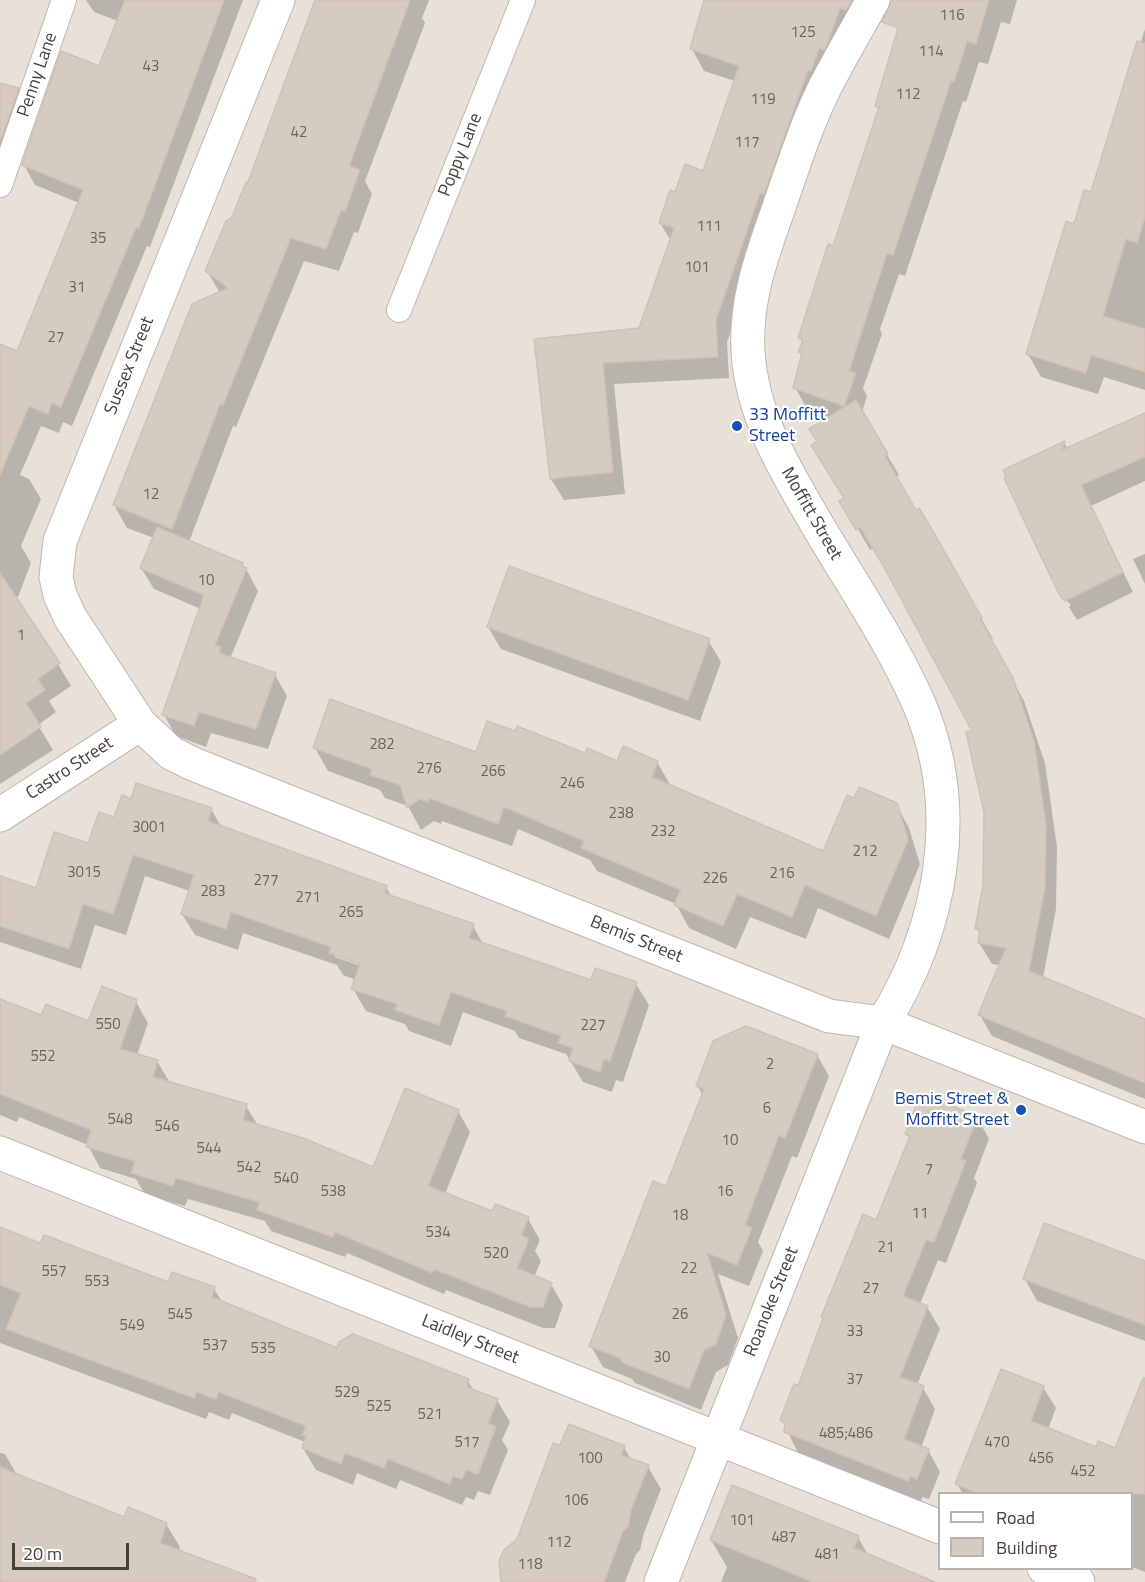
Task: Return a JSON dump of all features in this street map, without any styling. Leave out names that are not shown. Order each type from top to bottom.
[{"type":"street","name":"Sussex Street","points":[[140,724],[70,616],[60,595],[56,577],[56,557],[60,541],[278,0]]},
{"type":"street","name":"Moffitt Street","points":[[873,0],[816,107],[762,254],[747,318],[754,393],[765,429],[782,465],[901,667],[920,706],[933,746],[942,787],[944,831],[939,877],[928,924],[902,993],[883,1023]]},
{"type":"street","name":"Castro Street","points":[[0,815],[140,724]]},
{"type":"street","name":"Bemis Street","points":[[140,724],[171,753],[193,764],[829,1016],[883,1023],[1145,1127]]},
{"type":"street","name":"Roanoke Street","points":[[661,1582],[883,1023]]},
{"type":"street","name":"Laidley Street","points":[[0,1153],[938,1527]]},
{"type":"street","points":[[1047,1570],[1078,1582]]},
{"type":"lane","name":"Penny Lane","points":[[0,185],[64,0]]},
{"type":"lane","name":"Poppy Lane","points":[[399,310],[523,0]]},
{"type":"shaded area","points":[[0,0],[1145,0],[1145,1582],[0,1582]]},
{"type":"building","points":[[125,0],[224,0],[139,228],[136,227],[61,407],[52,403],[48,414],[29,406],[0,475],[0,344],[17,351],[83,190],[22,165],[61,51],[99,66]]},
{"type":"building","points":[[315,0],[410,0],[349,166],[360,170],[345,211],[341,210],[326,249],[291,238],[223,405],[220,404],[172,529],[113,505],[192,304],[228,288],[205,271],[226,221],[232,217],[246,182],[248,182]]},
{"type":"building","points":[[704,0],[852,0],[846,10],[840,8],[824,50],[819,48],[811,71],[808,70],[764,194],[760,193],[716,320],[718,357],[603,363],[613,472],[550,479],[534,339],[639,328],[674,228],[659,223],[670,190],[675,192],[685,164],[703,171],[739,66],[690,49]]},
{"type":"building","points":[[892,0],[989,0],[976,44],[967,41],[954,82],[951,81],[893,255],[887,253],[849,371],[856,373],[844,406],[793,388],[802,353],[798,352],[803,340],[798,338],[828,244],[833,246],[879,107],[875,106],[898,28],[882,22]]},
{"type":"building","points":[[1137,41],[1145,43],[1145,217],[1137,243],[1126,239],[1103,316],[1145,329],[1145,372],[1091,355],[1086,373],[1026,354],[1066,221],[1074,224],[1084,190],[1091,192]]},
{"type":"building","points":[[0,83],[19,88],[0,141]]},
{"type":"building","points":[[856,400],[888,454],[885,456],[916,510],[919,508],[982,618],[980,619],[1013,678],[1034,741],[1046,825],[1045,887],[1029,971],[1145,1019],[1145,1083],[978,1015],[1006,948],[978,943],[980,930],[975,929],[983,885],[984,812],[966,732],[972,731],[884,567],[860,527],[856,530],[839,501],[844,498],[811,445],[817,441],[809,429]]},
{"type":"building","points":[[1145,413],[1145,457],[1081,485],[1123,572],[1065,601],[1060,596],[1035,544],[1004,478],[1006,477],[1003,470],[1065,441],[1062,450]]},
{"type":"building","points":[[157,527],[243,563],[242,566],[247,568],[215,645],[221,647],[219,653],[276,673],[256,729],[199,712],[194,726],[162,715],[204,595],[140,568]]},
{"type":"building","points":[[509,566],[710,639],[688,700],[487,627]]},
{"type":"building","points":[[0,573],[60,663],[38,679],[45,690],[26,703],[41,727],[0,755]]},
{"type":"building","points":[[330,699],[476,752],[487,721],[515,731],[517,726],[585,753],[587,748],[617,761],[623,746],[658,761],[652,777],[823,851],[847,795],[854,798],[859,787],[897,803],[908,840],[876,916],[805,885],[792,917],[737,894],[723,926],[674,905],[681,890],[581,848],[584,841],[504,807],[498,824],[429,798],[428,802],[420,799],[407,808],[400,785],[370,775],[372,769],[313,748]]},
{"type":"building","points":[[136,783],[212,808],[208,821],[387,886],[384,893],[474,924],[469,938],[591,980],[595,968],[637,982],[610,1061],[604,1059],[600,1072],[569,1061],[573,1048],[558,1043],[561,1036],[505,1016],[507,1011],[451,992],[439,1025],[395,1010],[397,1004],[351,989],[360,964],[329,953],[331,947],[231,912],[226,929],[181,914],[194,875],[133,855],[113,914],[83,904],[69,949],[0,926],[0,876],[36,888],[54,832],[88,843],[99,812],[114,817],[122,795],[131,799]]},
{"type":"building","points":[[102,986],[137,1000],[120,1049],[158,1060],[153,1077],[247,1104],[243,1120],[303,1138],[373,1167],[405,1088],[459,1110],[428,1186],[492,1211],[495,1204],[529,1217],[521,1235],[529,1239],[517,1268],[552,1283],[543,1307],[530,1307],[434,1269],[432,1273],[335,1232],[333,1237],[257,1210],[259,1202],[176,1178],[173,1186],[131,1173],[135,1161],[86,1147],[91,1130],[0,1094],[0,999],[41,1015],[46,1004],[88,1021]]},
{"type":"building","points":[[746,1026],[818,1054],[785,1138],[779,1135],[745,1225],[752,1228],[737,1265],[707,1253],[726,1315],[716,1344],[704,1350],[689,1389],[621,1362],[622,1359],[589,1346],[653,1181],[666,1186],[704,1089],[696,1086],[713,1041]]},
{"type":"building","points":[[921,1094],[978,1116],[961,1159],[966,1161],[934,1242],[926,1240],[903,1296],[928,1306],[900,1377],[924,1386],[904,1439],[929,1449],[917,1479],[910,1476],[908,1481],[784,1432],[785,1423],[780,1420],[794,1384],[798,1386],[823,1318],[821,1317],[863,1214],[876,1220],[910,1136],[905,1134]]},
{"type":"building","points":[[1044,1223],[1145,1261],[1145,1325],[1023,1279]]},
{"type":"building","points":[[0,1227],[40,1243],[44,1235],[168,1282],[172,1272],[215,1287],[212,1297],[337,1348],[339,1342],[353,1334],[469,1379],[467,1387],[498,1399],[488,1423],[496,1427],[478,1474],[466,1470],[462,1479],[453,1476],[450,1484],[388,1459],[384,1468],[345,1453],[341,1464],[302,1448],[306,1436],[302,1435],[306,1426],[219,1392],[216,1399],[196,1392],[194,1398],[6,1329],[21,1293],[0,1285]]},
{"type":"building","points":[[1001,1369],[1044,1386],[1031,1421],[1096,1447],[1098,1441],[1115,1448],[1143,1378],[1145,1378],[1145,1494],[1133,1494],[1133,1492],[975,1492],[955,1484]]},
{"type":"building","points":[[569,1424],[625,1446],[621,1455],[649,1465],[631,1510],[628,1527],[623,1531],[604,1582],[501,1582],[499,1561],[504,1550],[517,1539],[553,1443],[560,1445]]},
{"type":"building","points":[[0,1467],[124,1517],[128,1507],[167,1523],[160,1543],[256,1579],[255,1582],[0,1582]]},
{"type":"building","points":[[732,1485],[859,1536],[854,1548],[935,1582],[813,1582],[710,1540]]},
{"type":"place","name":"33 Moffitt Street","points":[[737,426]]},
{"type":"place","name":"Bemis Street & Moffitt Street","points":[[1021,1110]]}]
